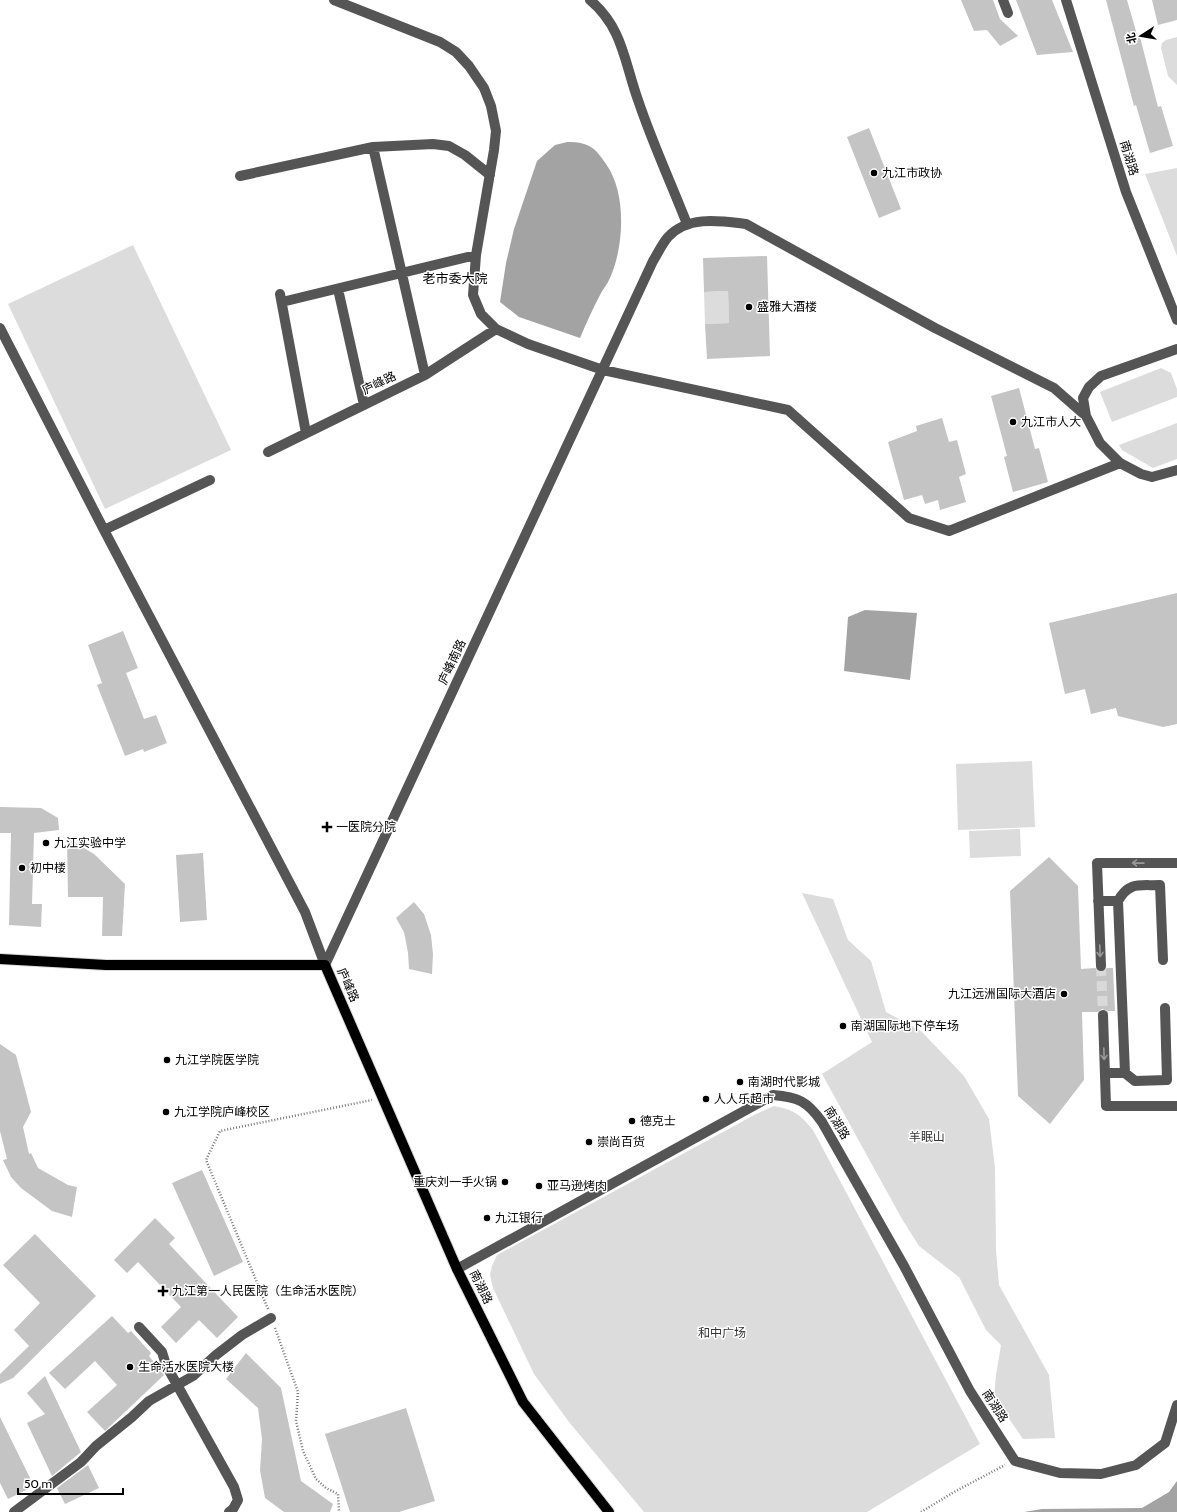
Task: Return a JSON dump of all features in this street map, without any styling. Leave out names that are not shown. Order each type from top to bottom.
[{"type":"main road","name":"庐峰路","points":[[0,959],[106,965],[325,965],[457,1269]]},
{"type":"main road","name":"南湖路","points":[[457,1269],[523,1402],[609,1512]]},
{"type":"street","points":[[334,0],[440,42],[456,52],[469,66],[484,88],[491,106],[496,131],[473,281],[474,300],[481,314],[496,329],[528,344],[603,370],[788,410],[909,518],[948,531],[1120,462]]},
{"type":"street","points":[[590,0],[611,21],[621,43],[638,100],[687,224],[714,220],[746,224],[935,328],[1054,388],[1086,416]]},
{"type":"street","points":[[1003,0],[1008,13]]},
{"type":"street","name":"南湖路","points":[[1066,0],[1126,192],[1177,320]]},
{"type":"street","points":[[240,176],[373,147],[433,144],[449,146],[465,155],[490,175]]},
{"type":"street","points":[[373,147],[400,274],[425,375]]},
{"type":"street","name":"庐峰南路","points":[[325,965],[653,261],[669,236],[687,224]]},
{"type":"street","points":[[306,433],[281,298],[338,289],[476,255]]},
{"type":"street","points":[[338,289],[364,405]]},
{"type":"street","points":[[0,328],[304,912],[325,965]]},
{"type":"street","name":"庐峰路","points":[[268,452],[425,375],[496,329]]},
{"type":"street","points":[[1177,349],[1101,376],[1089,387],[1083,398],[1086,416],[1100,443],[1120,462],[1141,474],[1152,477],[1177,470]]},
{"type":"street","points":[[104,530],[210,480]]},
{"type":"street","points":[[1101,966],[1097,863],[1177,864]]},
{"type":"street","points":[[1125,1073],[1118,901],[1124,890],[1132,886],[1160,885],[1163,960]]},
{"type":"street","points":[[1098,901],[1118,901]]},
{"type":"street","points":[[1105,1073],[1125,1073],[1135,1081],[1167,1080],[1165,1008]]},
{"type":"street","points":[[1102,1015],[1106,1106],[1177,1106]]},
{"type":"street","name":"南湖路","points":[[457,1269],[773,1095],[789,1096],[802,1101],[812,1108],[822,1122],[904,1266],[970,1391],[1015,1461]]},
{"type":"street","points":[[14,1512],[82,1462],[96,1446],[149,1401],[193,1376],[216,1355],[242,1335],[271,1318]]},
{"type":"street","points":[[139,1327],[162,1352],[166,1365],[234,1487],[238,1500],[233,1510],[229,1512]]},
{"type":"street","points":[[1015,1461],[1060,1473],[1101,1474],[1136,1465],[1165,1443],[1177,1405]]},
{"type":"path","points":[[339,1512],[338,1494],[326,1488],[316,1479],[303,1451],[296,1421],[298,1392],[271,1318],[206,1160],[220,1131],[383,1098]]},
{"type":"path","points":[[921,1512],[954,1492],[1015,1461]]},
{"type":"green space","points":[[1177,37],[1177,85],[1168,76],[1161,48],[1162,43],[1166,40]]},
{"type":"green space","points":[[1177,168],[1177,256],[1145,174]]},
{"type":"green space","points":[[133,245],[231,450],[105,509],[8,304]]},
{"type":"green space","points":[[728,291],[729,323],[705,324],[704,292]]},
{"type":"green space","points":[[1161,368],[1171,373],[1177,389],[1177,397],[1112,422],[1100,392]]},
{"type":"green space","points":[[1177,423],[1177,459],[1153,468],[1122,450],[1119,445]]},
{"type":"green space","points":[[1032,761],[1035,827],[958,830],[956,764]]},
{"type":"green space","points":[[1020,829],[1021,856],[970,858],[969,831]]},
{"type":"green space","name":"羊眠山","points":[[802,893],[833,899],[848,940],[871,961],[886,1012],[921,1031],[964,1076],[989,1119],[995,1168],[996,1250],[999,1285],[1049,1375],[1055,1438],[1023,1439],[994,1397],[1001,1345],[986,1330],[959,1277],[919,1246],[902,1219],[822,1074],[872,1042]]},
{"type":"green space","name":"和中广场","points":[[774,1106],[792,1111],[804,1120],[813,1130],[980,1444],[867,1512],[644,1512],[569,1422],[534,1374],[493,1288],[490,1275],[492,1266],[497,1255],[756,1114]]},
{"type":"shaded area","points":[[567,142],[586,144],[598,153],[606,164],[613,176],[617,190],[621,220],[615,265],[609,281],[596,302],[580,338],[519,317],[500,302],[506,263],[514,229],[537,161],[555,145]]},
{"type":"shaded area","points":[[865,610],[917,613],[910,680],[844,671],[848,617]]},
{"type":"shaded area","points":[[1177,1481],[1177,1512],[1024,1512],[1042,1509],[1142,1508],[1169,1492]]},
{"type":"building","points":[[961,0],[993,0],[1000,19],[1018,36],[1000,46],[987,30],[974,31]]},
{"type":"building","points":[[1016,0],[1052,0],[1073,52],[1037,55]]},
{"type":"building","points":[[1106,0],[1127,0],[1138,38],[1140,37],[1158,107],[1161,106],[1173,146],[1150,153],[1136,105],[1134,106]]},
{"type":"building","points":[[1152,0],[1177,0],[1177,20],[1158,25]]},
{"type":"building","name":"九江市政协","points":[[869,128],[901,209],[879,218],[847,137]]},
{"type":"building","name":"盛雅大酒楼","points":[[767,256],[770,356],[707,359],[705,324],[729,323],[728,291],[704,292],[703,258]]},
{"type":"building","name":"九江市人大","points":[[1019,388],[1035,449],[1039,448],[1048,482],[1013,492],[1004,457],[1007,456],[991,396]]},
{"type":"building","points":[[942,418],[949,442],[957,440],[966,474],[959,477],[966,502],[940,510],[938,500],[925,504],[922,495],[904,500],[888,442],[917,431],[916,426]]},
{"type":"building","points":[[1177,593],[1177,724],[1163,727],[1118,716],[1116,708],[1091,714],[1085,689],[1065,694],[1049,623]]},
{"type":"building","points":[[123,631],[138,668],[126,673],[144,719],[156,715],[167,743],[144,752],[143,749],[125,756],[97,685],[102,683],[88,645]]},
{"type":"building","name":"初中楼","points":[[0,807],[41,808],[58,818],[59,830],[34,833],[32,904],[42,904],[41,927],[9,925],[11,833],[0,833]]},
{"type":"building","points":[[67,838],[94,854],[125,884],[122,936],[102,936],[103,897],[68,897]]},
{"type":"building","points":[[203,853],[207,920],[180,922],[176,855]]},
{"type":"building","name":"九江远洲国际大酒店","points":[[1049,857],[1078,886],[1081,969],[1095,968],[1102,972],[1107,968],[1113,968],[1115,1011],[1102,1009],[1098,1012],[1082,1012],[1084,1080],[1050,1124],[1018,1096],[1010,891]]},
{"type":"building","points":[[414,902],[424,914],[431,935],[433,954],[432,974],[409,969],[404,932],[396,918]]},
{"type":"building","points":[[0,1044],[16,1055],[31,1112],[23,1127],[29,1154],[31,1153],[38,1168],[68,1185],[77,1187],[72,1217],[52,1211],[21,1188],[11,1177],[3,1160],[7,1159],[0,1131]]},
{"type":"building","points":[[202,1170],[243,1262],[214,1276],[172,1183]]},
{"type":"building","points":[[155,1218],[175,1238],[169,1244],[238,1317],[217,1338],[199,1320],[176,1343],[161,1327],[181,1307],[138,1262],[127,1273],[114,1260]]},
{"type":"building","points":[[35,1234],[96,1296],[13,1378],[0,1384],[0,1374],[29,1346],[14,1330],[40,1303],[3,1265]]},
{"type":"building","name":"生命活水医院大楼","points":[[112,1316],[128,1333],[131,1331],[151,1353],[149,1356],[164,1375],[105,1431],[87,1412],[117,1385],[95,1361],[65,1389],[49,1373]]},
{"type":"building","points":[[246,1353],[281,1388],[301,1481],[333,1504],[330,1512],[284,1512],[265,1498],[260,1470],[262,1439],[258,1408],[226,1379]]},
{"type":"building","points":[[45,1376],[81,1452],[52,1476],[27,1423],[45,1414],[27,1393]]},
{"type":"building","points":[[406,1408],[435,1501],[399,1512],[350,1512],[325,1434]]},
{"type":"building","points":[[0,1417],[34,1486],[8,1499],[0,1483]]},
{"type":"building","points":[[88,1465],[99,1488],[65,1504],[57,1488]]},
{"type":"tunnel","points":[[1101,966],[1103,1015]]},
{"type":"place","name":"九江市政协","points":[[874,173]]},
{"type":"place","name":"盛雅大酒楼","points":[[749,307]]},
{"type":"place","name":"九江市人大","points":[[1013,422]]},
{"type":"place","name":"一医院分院","points":[[327,827]]},
{"type":"place","name":"九江实验中学","points":[[46,843]]},
{"type":"place","name":"初中楼","points":[[22,868]]},
{"type":"place","name":"九江远洲国际大酒店","points":[[1064,994]]},
{"type":"place","name":"南湖国际地下停车场","points":[[843,1026]]},
{"type":"place","name":"九江学院医学院","points":[[167,1060]]},
{"type":"place","name":"南湖时代影城","points":[[740,1082]]},
{"type":"place","name":"人人乐超市","points":[[706,1099]]},
{"type":"place","name":"九江学院庐峰校区","points":[[166,1112]]},
{"type":"place","name":"德克士","points":[[632,1121]]},
{"type":"place","name":"崇尚百货","points":[[589,1142]]},
{"type":"place","name":"重庆刘一手火锅","points":[[505,1182]]},
{"type":"place","name":"亚马逊烤肉","points":[[539,1186]]},
{"type":"place","name":"九江银行","points":[[487,1218]]},
{"type":"place","name":"九江第一人民医院（生命活水医院）","points":[[163,1291]]},
{"type":"place","name":"生命活水医院大楼","points":[[130,1367]]},
{"type":"district","name":"老市委大院","points":[[455,278]]}]
